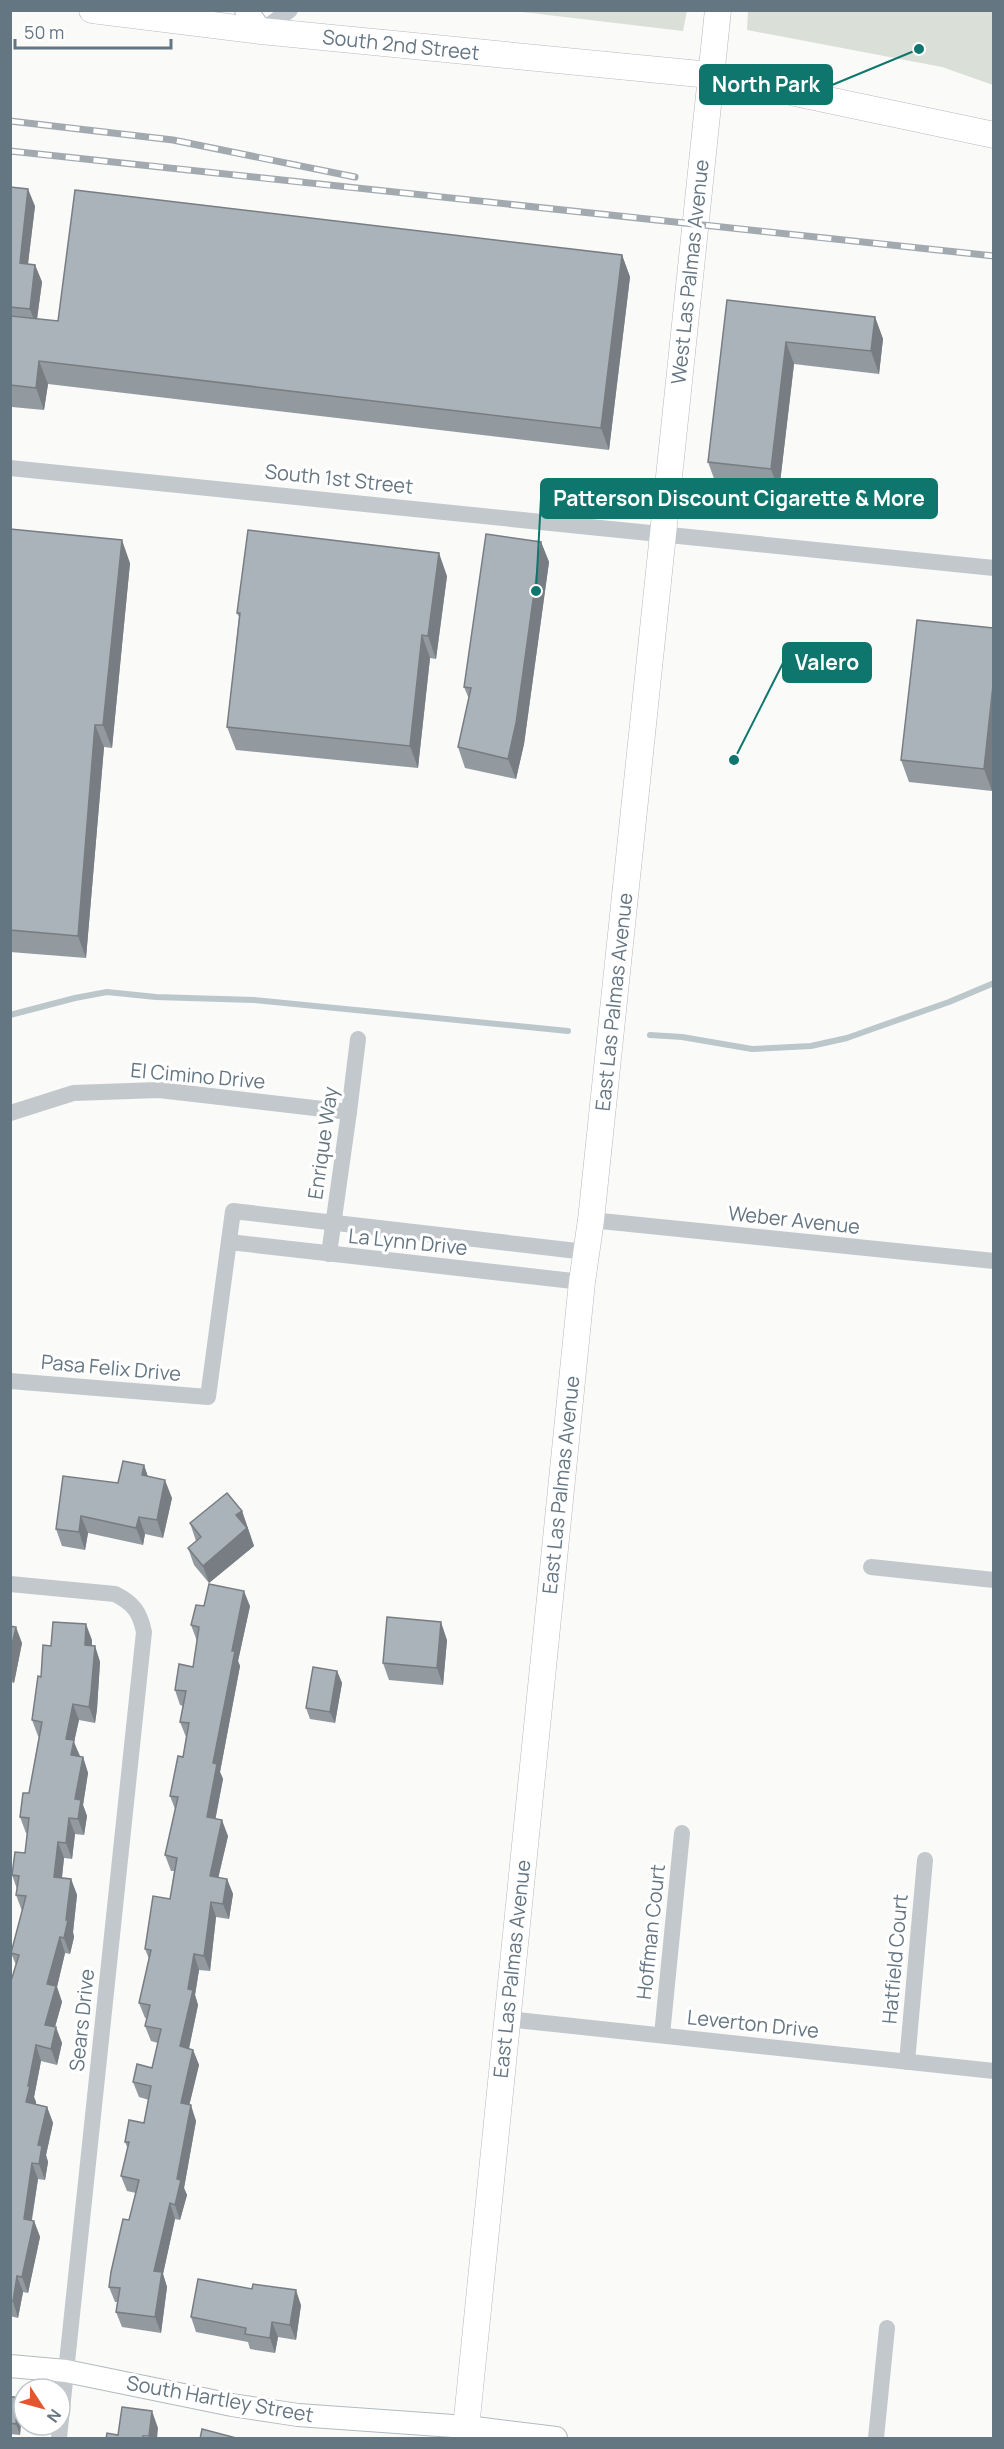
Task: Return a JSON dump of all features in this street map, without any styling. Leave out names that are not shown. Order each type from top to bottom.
[{"type":"main road","name":"South 2nd Street","points":[[92,10],[253,21],[710,75],[993,135]]},
{"type":"main road","name":"West Las Palmas Avenue","points":[[663,533],[718,10]]},
{"type":"main road","name":"East Las Palmas Avenue","points":[[466,2433],[582,1282],[591,1220],[663,533]]},
{"type":"street","points":[[253,21],[290,10]]},
{"type":"street","name":"South 1st Street","points":[[10,468],[993,568]]},
{"type":"street","name":"Enrique Way","points":[[329,1254],[350,1113],[358,1039]]},
{"type":"street","name":"El Cimino Drive","points":[[10,1113],[73,1093],[159,1090],[350,1113]]},
{"type":"street","name":"La Lynn Drive","points":[[582,1282],[229,1242],[233,1211],[586,1252]]},
{"type":"street","name":"Weber Avenue","points":[[591,1220],[993,1262]]},
{"type":"street","name":"Pasa Felix Drive","points":[[10,1381],[208,1397],[229,1242]]},
{"type":"street","points":[[871,1567],[993,1580]]},
{"type":"street","name":"Sears Drive","points":[[10,1584],[115,1594],[127,1600],[135,1608],[141,1616],[144,1632],[58,2439]]},
{"type":"street","name":"Hoffman Court","points":[[662,2035],[682,1833]]},
{"type":"street","name":"Hatfield Court","points":[[907,2062],[925,1860]]},
{"type":"street","name":"Leverton Drive","points":[[507,2019],[993,2071]]},
{"type":"street","points":[[876,2439],[886,2328]]},
{"type":"street","name":"South Hartley Street","points":[[10,2366],[66,2371],[232,2405],[298,2415],[466,2433],[556,2439]]},
{"type":"shaded area","points":[[514,11],[687,11],[683,31]]},
{"type":"shaded area","points":[[748,11],[993,11],[993,85],[942,67],[747,30]]},
{"type":"building","points":[[10,187],[28,189],[20,263],[35,265],[30,309],[10,307]]},
{"type":"building","points":[[75,190],[622,255],[601,428],[39,361],[36,388],[10,385],[11,316],[58,321]]},
{"type":"building","points":[[727,300],[875,317],[871,351],[786,342],[771,469],[708,462]]},
{"type":"building","points":[[10,529],[122,540],[103,725],[95,725],[78,936],[10,930]]},
{"type":"building","points":[[248,530],[439,553],[428,636],[422,635],[410,746],[227,727],[240,613],[237,613]]},
{"type":"building","points":[[486,534],[541,542],[516,723],[508,759],[458,747],[471,688],[464,687]]},
{"type":"building","points":[[917,620],[993,628],[993,685],[984,769],[901,760]]},
{"type":"building","points":[[123,1461],[144,1465],[142,1475],[165,1480],[157,1520],[139,1517],[136,1528],[81,1516],[79,1532],[56,1529],[63,1476],[118,1483]]},
{"type":"building","points":[[227,1493],[242,1511],[236,1515],[247,1528],[203,1566],[188,1548],[201,1537],[190,1523]]},
{"type":"building","points":[[209,1584],[244,1591],[213,1763],[217,1764],[207,1817],[222,1820],[210,1876],[227,1879],[223,1904],[211,1902],[204,1956],[194,1954],[188,1989],[193,1990],[180,2046],[193,2050],[181,2103],[191,2105],[177,2179],[181,2180],[175,2205],[170,2203],[154,2271],[162,2272],[155,2317],[116,2312],[120,2288],[109,2287],[123,2219],[129,2220],[139,2180],[121,2176],[129,2142],[125,2142],[129,2120],[144,2123],[151,2086],[133,2082],[137,2064],[152,2068],[161,2029],[145,2026],[150,2005],[139,2003],[151,1950],[145,1949],[153,1896],[170,1899],[177,1858],[165,1855],[178,1797],[170,1796],[178,1756],[183,1757],[189,1723],[180,1722],[186,1691],[175,1690],[179,1664],[193,1667],[199,1627],[191,1625],[196,1605],[204,1606]]},
{"type":"building","points":[[387,1617],[441,1622],[437,1668],[383,1663]]},
{"type":"building","points":[[53,1622],[86,1624],[85,1645],[95,1646],[89,1707],[73,1704],[66,1739],[74,1740],[71,1755],[83,1757],[75,1799],[81,1800],[78,1819],[69,1818],[66,1843],[58,1842],[54,1877],[71,1879],[66,1920],[68,1920],[64,1938],[60,1937],[47,1984],[56,1986],[45,2025],[56,2027],[51,2049],[36,2045],[28,2086],[30,2086],[26,2102],[47,2107],[38,2145],[42,2146],[39,2164],[32,2163],[24,2219],[34,2221],[22,2277],[17,2276],[13,2301],[10,2301],[10,1984],[19,1955],[11,1953],[26,1896],[16,1895],[19,1876],[12,1875],[15,1852],[25,1853],[29,1818],[20,1817],[23,1793],[29,1793],[42,1722],[32,1720],[38,1676],[41,1677],[43,1645],[51,1646]]},
{"type":"building","points":[[10,1626],[16,1627],[10,1654]]},
{"type":"building","points":[[313,1667],[337,1671],[330,1712],[306,1708]]},
{"type":"building","points":[[198,2279],[252,2289],[253,2284],[296,2290],[290,2325],[272,2322],[270,2338],[245,2334],[246,2328],[191,2317]]},
{"type":"building","points":[[10,2397],[12,2397],[12,2423],[10,2423]]},
{"type":"building","points":[[122,2407],[152,2411],[149,2436],[143,2436],[143,2439],[106,2439],[107,2433],[118,2435]]},
{"type":"building","points":[[202,2429],[240,2439],[200,2439]]},
{"type":"waterway","points":[[650,1035],[682,1037],[752,1049],[811,1046],[847,1038],[949,1002],[994,983]]},
{"type":"waterway","points":[[10,1015],[107,992],[156,997],[254,1000],[568,1031]]},
{"type":"railway","points":[[10,121],[173,140],[355,177]]},
{"type":"railway","points":[[10,151],[994,256]]},
{"type":"place","name":"North Park","points":[[919,49]]},
{"type":"place","name":"Patterson Discount Cigarette & More","points":[[536,591]]},
{"type":"place","name":"Valero","points":[[734,760]]}]
